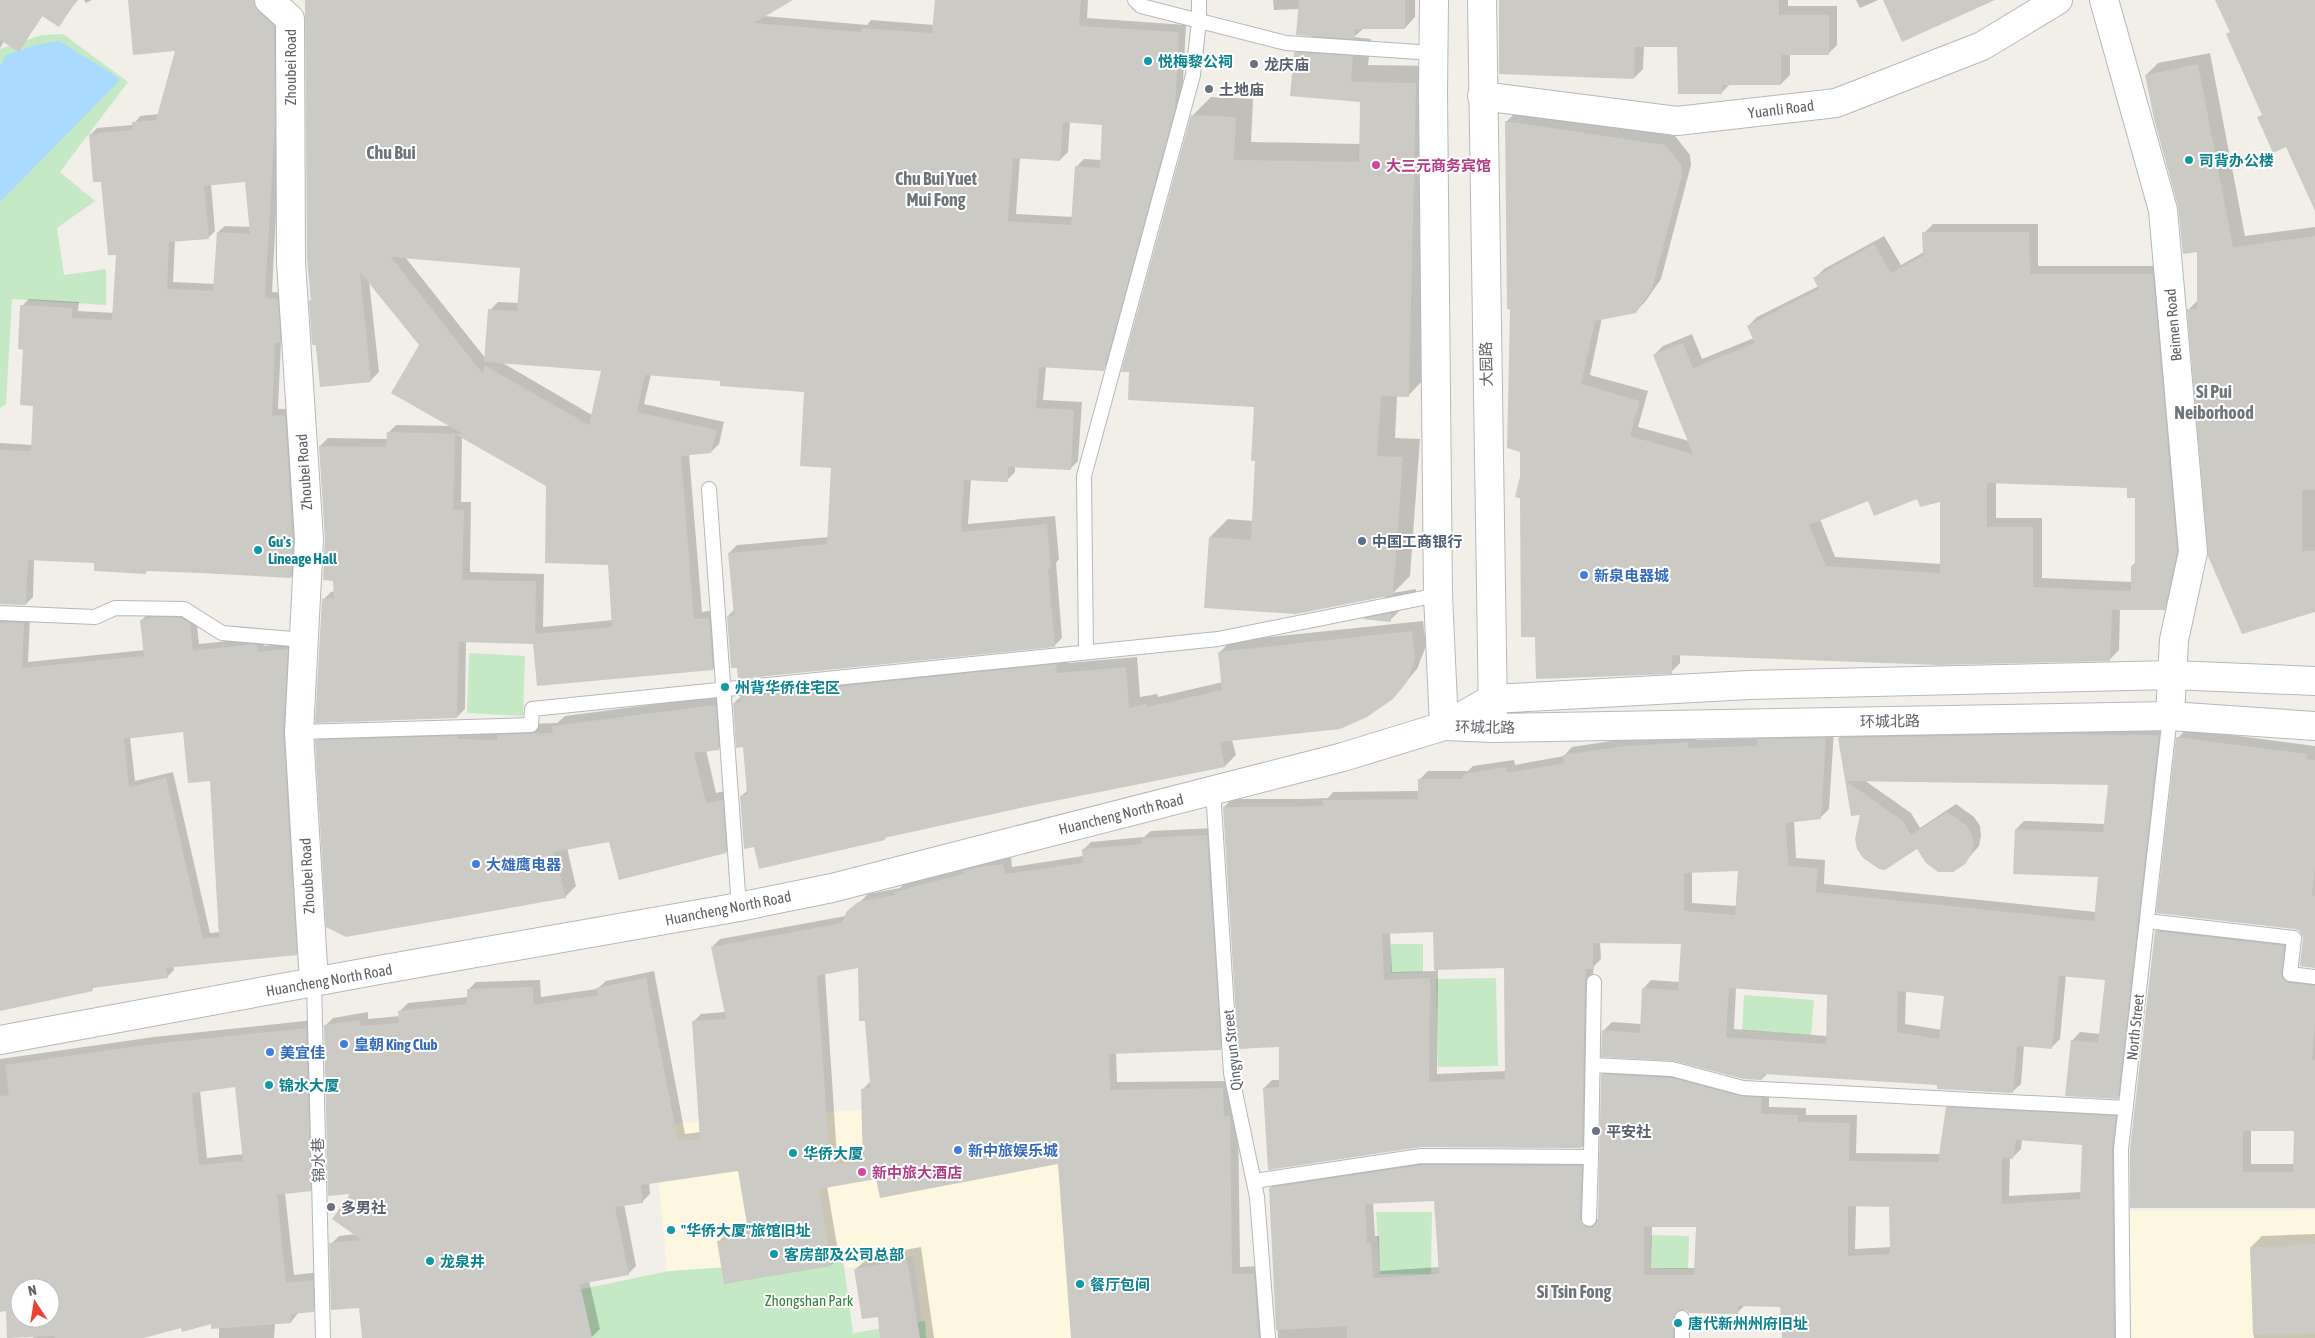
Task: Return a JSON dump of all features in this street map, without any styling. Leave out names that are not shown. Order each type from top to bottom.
[{"type":"street","name":"Zhoubei Road","points":[[269,0],[291,10],[291,262],[309,539],[299,732],[314,983]]},
{"type":"street","points":[[1434,0],[1438,594],[1444,726]]},
{"type":"street","name":"大园路","points":[[1482,0],[1493,728]]},
{"type":"street","name":"Yuanli Road","points":[[1482,96],[1677,121],[1836,103],[1982,46],[2058,0]]},
{"type":"street","name":"Beimen Road","points":[[2104,0],[2163,210],[2193,552],[2174,640],[2170,716]]},
{"type":"street","name":"环城北路","points":[[1444,726],[1492,699],[1749,684],[2172,675],[2315,682]]},
{"type":"street","name":"环城北路","points":[[1444,726],[1493,728],[2170,716],[2307,727]]},
{"type":"street","name":"Huancheng North Road","points":[[0,1040],[739,907],[832,888],[1343,757],[1444,726]]},
{"type":"lane","points":[[1135,0],[1141,6],[1286,43],[1433,52]]},
{"type":"lane","points":[[1086,652],[1084,476],[1193,75],[1199,21],[1198,0]]},
{"type":"lane","points":[[709,489],[739,907]]},
{"type":"lane","points":[[299,732],[531,724],[532,709],[1218,639],[1438,594]]},
{"type":"lane","points":[[0,613],[94,617],[115,608],[184,609],[222,633],[304,640]]},
{"type":"lane","name":"North Street","points":[[2122,1338],[2121,1149],[2170,716]]},
{"type":"lane","name":"Qingyun Street","points":[[1213,790],[1231,1073],[1257,1196],[1268,1338]]},
{"type":"lane","points":[[2147,920],[2294,938],[2290,974],[2315,978]]},
{"type":"lane","points":[[1589,1220],[1594,982]]},
{"type":"lane","name":"锦水巷","points":[[314,983],[323,1338]]},
{"type":"lane","points":[[1593,1065],[1672,1069],[1743,1088],[2126,1108]]},
{"type":"lane","points":[[1254,1181],[1421,1156],[1591,1157]]},
{"type":"lane","points":[[1682,1318],[1682,1338]]},
{"type":"shaded area","name":"新中旅大酒店","points":[[1048,1096],[1109,1338],[924,1338],[913,1256],[670,1298],[653,1125]]},
{"type":"shaded area","points":[[2315,1210],[2315,1338],[2123,1338],[2122,1211]]},
{"type":"green space","points":[[63,34],[128,82],[60,172],[95,201],[57,228],[64,275],[106,269],[106,305],[12,299],[6,404],[0,408],[0,49],[42,35]]},
{"type":"green space","points":[[469,653],[525,656],[523,716],[467,713]]},
{"type":"green space","points":[[1391,944],[1423,944],[1423,972],[1391,973]]},
{"type":"green space","points":[[1496,978],[1498,1066],[1438,1067],[1436,979]]},
{"type":"green space","points":[[1744,995],[1814,1000],[1811,1035],[1742,1030]]},
{"type":"green space","points":[[1376,1212],[1432,1212],[1431,1274],[1380,1274]]},
{"type":"green space","points":[[1651,1235],[1689,1236],[1688,1269],[1651,1268]]},
{"type":"green space","name":"Zhongshan Park","points":[[843,1259],[853,1333],[925,1321],[926,1338],[488,1338],[482,1310],[669,1271]]},
{"type":"water","points":[[59,41],[120,80],[0,202],[0,67],[6,55],[36,45]]},
{"type":"building","points":[[0,0],[77,0],[59,27],[42,16],[19,52],[0,40]]},
{"type":"building","points":[[128,0],[254,0],[258,11],[274,26],[275,122],[265,298],[278,299],[281,343],[275,343],[272,415],[285,416],[293,539],[291,578],[146,571],[146,574],[94,571],[94,563],[28,560],[26,605],[0,604],[0,450],[31,451],[33,406],[20,405],[23,350],[18,349],[20,305],[72,308],[72,318],[112,320],[116,255],[108,255],[101,182],[93,182],[89,134],[132,130],[132,122],[156,120],[175,51],[133,55]],"holes":[[[245,182],[250,234],[217,232],[213,291],[167,289],[169,242],[209,239],[204,186]]]},
{"type":"building","points":[[305,0],[793,0],[754,23],[861,32],[862,28],[932,33],[935,0],[1081,0],[1079,26],[1179,32],[1175,109],[1104,371],[1039,367],[1036,408],[1074,410],[1071,470],[1008,467],[1008,482],[964,480],[961,532],[1047,524],[1051,569],[1048,569],[1055,647],[738,679],[737,668],[731,668],[727,616],[734,615],[728,553],[827,544],[831,468],[800,466],[804,392],[720,386],[720,381],[645,375],[637,412],[717,430],[711,453],[681,456],[694,619],[709,618],[713,670],[537,686],[533,644],[459,642],[457,718],[315,723],[322,599],[334,598],[333,581],[323,580],[325,538],[319,446],[386,447],[387,432],[463,434],[391,393],[419,345],[360,272],[371,382],[320,387],[316,345],[312,345],[309,301],[311,301],[307,258]],"holes":[[[1063,122],[1102,125],[1100,168],[1075,166],[1071,225],[1008,221],[1013,158],[1060,161]],[[391,257],[520,268],[517,311],[488,309],[484,362],[601,371],[589,425],[484,365],[483,374]],[[455,434],[546,486],[545,563],[608,565],[612,627],[535,634],[536,581],[462,580],[464,510],[453,509]]]},
{"type":"building","points":[[1299,0],[1405,0],[1405,29],[1355,29],[1355,39],[1296,35]]},
{"type":"building","points":[[1499,0],[1779,0],[1779,15],[1829,15],[1829,55],[1781,55],[1781,85],[1722,85],[1722,94],[1678,94],[1677,47],[1635,47],[1634,79],[1499,74]]},
{"type":"building","points":[[1883,0],[1995,0],[1902,42]]},
{"type":"building","points":[[2215,0],[2315,0],[2315,211],[2286,147],[2273,153],[2257,117],[2262,115],[2226,34],[2230,32]]},
{"type":"building","points":[[1294,52],[1353,56],[1351,82],[1416,83],[1409,397],[1381,396],[1377,456],[1403,457],[1393,595],[1296,614],[1204,608],[1209,537],[1251,540],[1255,461],[1251,461],[1254,407],[1128,400],[1129,372],[1121,372],[1191,115],[1236,117],[1234,160],[1359,162],[1360,102],[1290,96]]},
{"type":"building","points":[[2198,64],[2233,247],[2315,236],[2315,490],[2302,490],[2302,551],[2315,551],[2315,612],[2242,634],[2208,556],[2187,309],[2197,309],[2197,252],[2183,254],[2178,206],[2154,119],[2145,75]]},
{"type":"building","points":[[1505,121],[1665,145],[1681,164],[1682,175],[1652,289],[1636,313],[1595,321],[1581,384],[1640,401],[1630,436],[1693,454],[1653,355],[1683,343],[1693,368],[1755,343],[1747,326],[1819,289],[1813,278],[1874,244],[1891,273],[1923,256],[1922,232],[2029,232],[2030,274],[2153,274],[2177,551],[2165,610],[2112,610],[2110,661],[1938,665],[1672,655],[1672,674],[1536,679],[1535,637],[1521,637],[1520,498],[1515,497],[1520,477],[1520,452],[1507,448],[1510,310],[1507,309]],"holes":[[[1987,483],[2127,488],[2127,498],[2135,498],[2135,566],[2131,566],[2131,591],[2033,587],[2033,527],[1987,527]],[[1917,499],[1920,507],[1940,502],[1940,573],[1826,566],[1809,525],[1868,501],[1874,516]]]},
{"type":"building","points":[[1391,613],[1391,622],[1361,619]]},
{"type":"building","points":[[160,617],[181,618],[190,623],[193,651],[251,644],[257,645],[258,652],[288,649],[283,733],[297,955],[166,968],[168,978],[92,988],[93,991],[0,1011],[0,622],[24,623],[22,668],[144,656],[140,620]],"holes":[[[183,732],[188,783],[210,781],[219,937],[203,939],[166,778],[129,787],[124,739]]]},
{"type":"building","points":[[1412,631],[1415,658],[1407,682],[1393,699],[1367,717],[1340,729],[1220,742],[1225,767],[1034,805],[884,838],[885,840],[759,869],[754,847],[744,849],[740,796],[747,794],[743,747],[736,748],[733,703],[741,702],[740,697],[1056,664],[1057,673],[1126,667],[1129,708],[1146,704],[1147,707],[1222,690],[1218,652]]},
{"type":"building","points":[[716,705],[719,750],[694,753],[706,803],[723,800],[726,853],[619,880],[609,842],[554,852],[566,898],[346,937],[326,927],[315,740],[457,736],[457,739],[497,740],[497,735],[553,733],[552,726]]},
{"type":"building","points":[[2057,734],[2159,735],[2118,1099],[2065,1096],[2071,1040],[2098,1043],[2105,980],[2059,976],[2052,1049],[2017,1046],[2013,1093],[1937,1089],[1937,1085],[1763,1074],[1762,1080],[1744,1079],[1674,1061],[1601,1057],[1602,1030],[1640,1033],[1642,988],[1678,990],[1681,944],[1593,943],[1593,969],[1586,969],[1585,982],[1582,1148],[1421,1147],[1268,1170],[1263,1088],[1279,1087],[1279,1047],[1238,1049],[1223,807],[1323,805],[1323,800],[1418,799],[1418,779],[1463,779],[1463,774],[1506,767],[1507,773],[1564,763],[1563,755],[1616,747],[1688,742],[1688,748],[1757,746],[1757,739],[1826,738],[1821,819],[1786,823],[1788,866],[1818,868],[1816,892],[2094,921],[2098,877],[2013,874],[2015,829],[2103,832],[2108,785],[1846,781],[1903,821],[1911,835],[1947,812],[1966,825],[1972,834],[1974,845],[1971,855],[1965,864],[1953,872],[1938,872],[1926,863],[1917,849],[1885,870],[1879,869],[1863,858],[1857,849],[1855,839],[1860,815],[1851,816],[1838,738]],"holes":[[[1738,871],[1735,915],[1684,911],[1684,873]],[[1433,932],[1434,970],[1504,968],[1505,1079],[1429,1082],[1430,978],[1384,980],[1382,934]],[[1729,988],[1827,995],[1826,1044],[1726,1037]],[[1898,991],[1944,996],[1939,1039],[1897,1032]]]},
{"type":"building","points":[[2176,737],[2307,754],[2306,759],[2315,760],[2315,869],[2312,896],[2315,896],[2315,968],[2300,966],[2303,938],[2300,931],[2295,929],[2156,913]]},
{"type":"building","points":[[1207,835],[1221,1050],[1109,1054],[1110,1090],[1223,1088],[1224,1116],[1230,1116],[1232,1274],[1254,1274],[1259,1338],[1071,1338],[1058,1164],[880,1198],[876,1179],[819,1189],[831,1266],[724,1284],[717,1241],[749,1236],[738,1171],[641,1185],[643,1203],[615,1207],[629,1275],[580,1284],[592,1338],[362,1338],[359,1308],[331,1310],[329,1243],[362,1240],[332,1219],[350,1194],[328,1196],[324,1025],[360,1020],[361,1026],[399,1023],[398,1011],[467,1004],[467,989],[533,987],[533,1005],[598,995],[596,988],[646,978],[678,1141],[700,1139],[692,1021],[726,1019],[711,947],[842,923],[847,911],[858,902],[895,895],[894,892],[964,874],[963,871],[974,868],[1003,864],[1005,874],[1083,863],[1082,849],[1142,844],[1141,838]],"holes":[[[858,968],[859,1021],[865,1021],[870,1084],[870,1088],[861,1089],[863,1163],[830,1165],[817,976]]]},
{"type":"building","points":[[2155,931],[2284,946],[2282,978],[2289,983],[2315,986],[2315,1024],[2312,1060],[2315,1060],[2315,1208],[2130,1208],[2130,1149]],"holes":[[[2243,1131],[2294,1131],[2293,1172],[2243,1172]]]},
{"type":"building","points":[[306,1028],[311,1191],[277,1195],[286,1283],[313,1280],[314,1312],[291,1314],[291,1323],[211,1329],[211,1324],[182,1332],[181,1328],[144,1338],[55,1338],[54,1336],[7,1338],[6,1311],[0,1312],[0,1096],[9,1095],[5,1065],[145,1045]],"holes":[[[235,1087],[243,1161],[199,1165],[192,1093]]]},
{"type":"building","points":[[1601,1074],[1671,1078],[1741,1096],[1762,1098],[1761,1114],[1798,1115],[1798,1122],[1850,1123],[1849,1161],[1938,1162],[1946,1107],[2116,1116],[2112,1149],[2114,1338],[1782,1338],[1780,1307],[1738,1306],[1738,1314],[1689,1313],[1686,1310],[1678,1310],[1673,1318],[1673,1338],[1347,1338],[1347,1326],[1276,1330],[1269,1188],[1422,1165],[1582,1166],[1580,1219],[1585,1227],[1593,1227],[1598,1219]],"holes":[[[2016,1140],[2082,1145],[2080,1199],[2002,1204],[2002,1157],[2013,1159]],[[1434,1201],[1439,1274],[1373,1278],[1371,1243],[1367,1243],[1365,1204]],[[1848,1206],[1889,1207],[1890,1254],[1848,1256]],[[1644,1227],[1696,1227],[1694,1275],[1644,1275]]]},
{"type":"building","points":[[2315,1244],[2315,1333],[2253,1335],[2250,1247]]},
{"type":"building","points":[[907,1260],[920,1338],[880,1338],[878,1317],[862,1319],[854,1269]]},
{"type":"place","name":"悦梅黎公祠","points":[[1148,61]]},
{"type":"place","name":"龙庆庙","points":[[1254,64]]},
{"type":"place","name":"土地庙","points":[[1209,89]]},
{"type":"place","name":"司背办公楼","points":[[2189,160]]},
{"type":"place","name":"大三元商务宾馆","points":[[1376,165]]},
{"type":"place","name":"中国工商银行","points":[[1362,541]]},
{"type":"place","name":"Gu's Lineage Hall","points":[[258,550]]},
{"type":"place","name":"新泉电器城","points":[[1584,575]]},
{"type":"place","name":"州背华侨住宅区","points":[[725,687]]},
{"type":"place","name":"大雄鹰电器","points":[[476,864]]},
{"type":"place","name":"皇朝 King Club","points":[[344,1044]]},
{"type":"place","name":"美宜佳","points":[[270,1052]]},
{"type":"place","name":"锦水大厦","points":[[269,1085]]},
{"type":"place","name":"平安社","points":[[1596,1131]]},
{"type":"place","name":"新中旅娱乐城","points":[[958,1150]]},
{"type":"place","name":"华侨大厦","points":[[793,1153]]},
{"type":"place","name":"新中旅大酒店","points":[[862,1172]]},
{"type":"place","name":"多男社","points":[[331,1207]]},
{"type":"place","name":"\"华侨大厦\"旅馆旧址","points":[[671,1230]]},
{"type":"place","name":"客房部及公司总部","points":[[774,1254]]},
{"type":"place","name":"龙泉井","points":[[430,1261]]},
{"type":"place","name":"餐厅包间","points":[[1080,1284]]},
{"type":"place","name":"唐代新州州府旧址","points":[[1678,1323]]},
{"type":"district","name":"Chu Bui","points":[[391,152]]},
{"type":"district","name":"Chu Bui Yuet Mui Fong","points":[[936,188]]},
{"type":"district","name":"Si Pui Neiborhood","points":[[2214,401]]},
{"type":"district","name":"Si Tsin Fong","points":[[1574,1291]]}]
